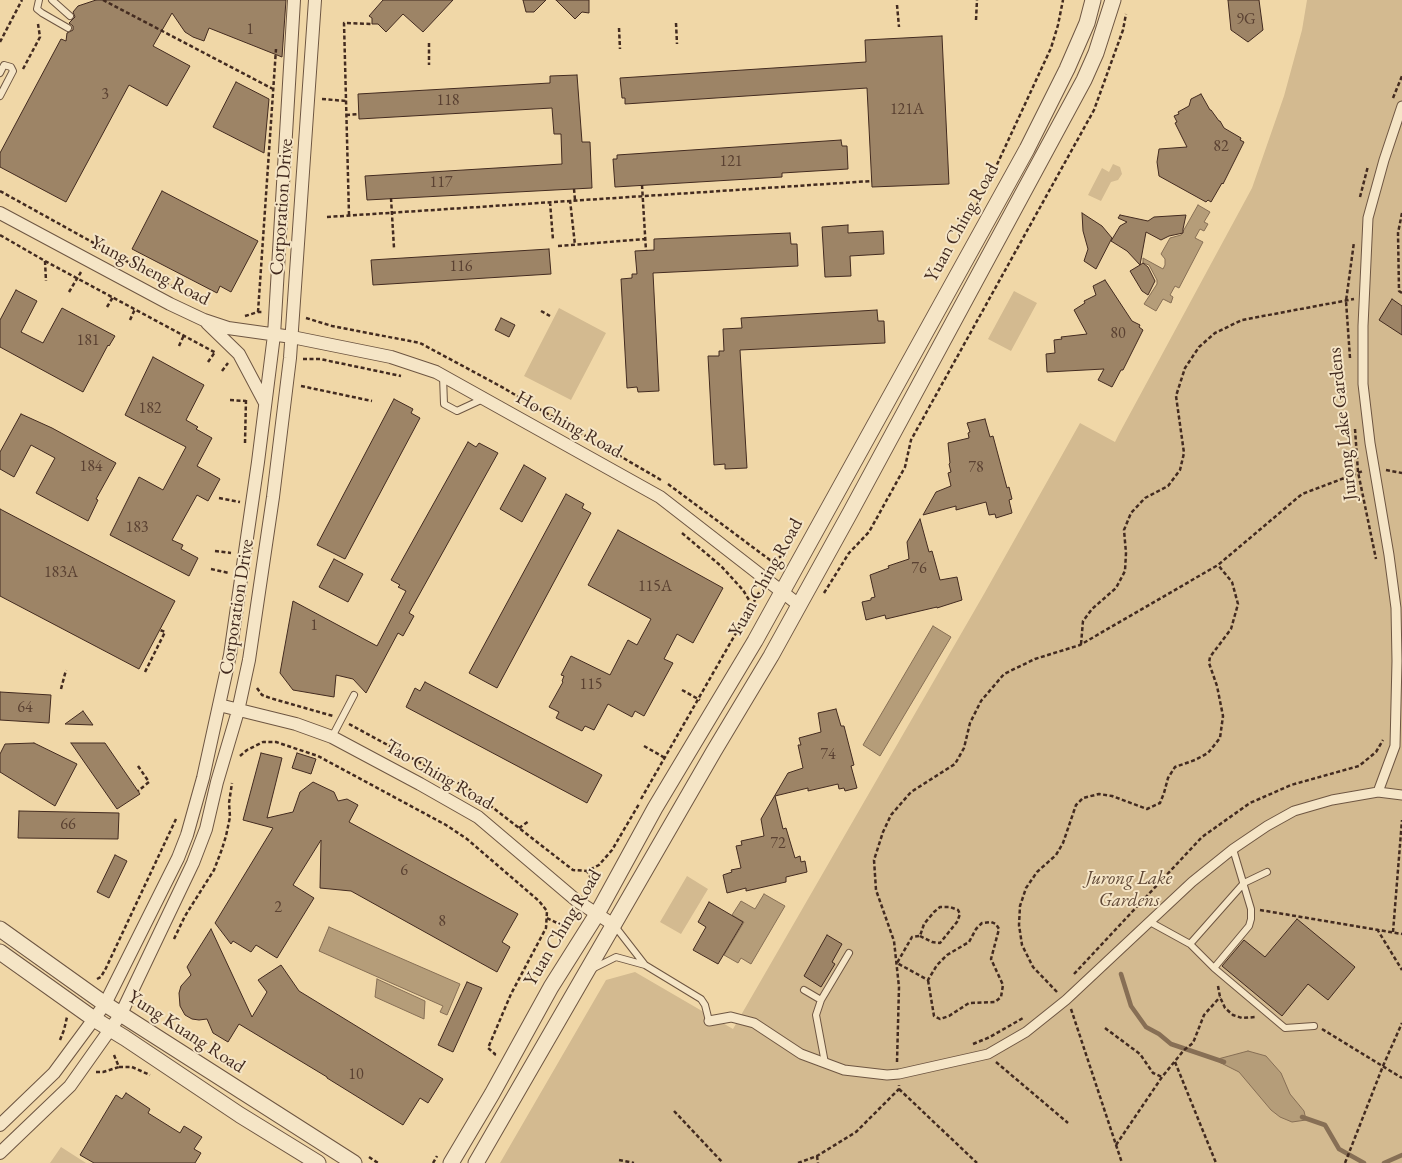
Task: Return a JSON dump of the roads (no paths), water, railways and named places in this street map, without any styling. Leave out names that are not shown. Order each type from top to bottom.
[{"type":"street","name":"Corporation Drive","points":[[0,1125],[54,1073],[105,1004],[178,858],[190,826],[201,786],[230,655],[274,335],[294,0]]},
{"type":"street","name":"Corporation Drive","points":[[0,1153],[70,1086],[111,1030],[121,1014],[193,863],[206,829],[217,782],[238,711],[248,660],[273,497],[292,337],[316,0]]},
{"type":"street","name":"Yuan Ching Road","points":[[451,1163],[492,1094],[551,987],[597,914],[654,808],[782,592],[1027,149],[1067,69],[1087,23],[1093,0]]},
{"type":"street","name":"Yuan Ching Road","points":[[476,1163],[714,751],[772,656],[1084,80],[1096,53],[1113,0]]},
{"type":"street","points":[[1378,792],[1394,746],[1397,661],[1396,608],[1376,468],[1370,443],[1363,384],[1364,295],[1368,218],[1384,160],[1402,106]]},
{"type":"street","name":"Yung Sheng Road","points":[[0,213],[170,304],[204,320],[228,328],[292,337]]},
{"type":"street","points":[[204,320],[239,354],[265,403]]},
{"type":"street","name":"Ho Ching Road","points":[[292,337],[390,357],[413,363],[443,376],[660,497],[799,605]]},
{"type":"street","points":[[890,395],[908,405]]},
{"type":"street","name":"Tao Ching Road","points":[[220,705],[296,724],[332,737],[478,817],[577,902],[614,925]]},
{"type":"street","points":[[709,1021],[731,1017],[754,1023],[801,1054],[844,1070],[899,1074],[988,1054],[1026,1032],[1066,1000],[1192,882],[1233,849],[1267,826],[1294,811],[1332,800],[1378,792],[1402,794]]},
{"type":"street","name":"Yung Kuang Road","points":[[0,929],[105,1004],[354,1163]]},
{"type":"street","name":"Yung Kuang Road","points":[[0,952],[94,1019],[240,1115],[318,1163]]},
{"type":"lane","points":[[39,0],[37,8],[42,14],[68,28]]},
{"type":"lane","points":[[52,0],[70,16]]},
{"type":"lane","points":[[0,73],[4,65],[11,67],[13,71],[0,96]]},
{"type":"lane","points":[[443,376],[444,404],[457,411],[483,399]]},
{"type":"lane","points":[[332,737],[354,694]]},
{"type":"lane","points":[[1214,968],[1249,926],[1251,909],[1233,849]]},
{"type":"lane","points":[[1190,944],[1244,883],[1268,872]]},
{"type":"lane","points":[[1150,922],[1190,944],[1214,968],[1285,1028],[1314,1026]]},
{"type":"lane","points":[[614,925],[645,965]]},
{"type":"lane","points":[[825,1063],[816,1015],[822,1000],[849,953]]},
{"type":"lane","points":[[585,974],[616,957],[645,965],[701,999],[706,1006],[709,1021]]},
{"type":"lane","points":[[804,990],[822,1000]]},
{"type":"waterway","points":[[1121,974],[1131,1006],[1146,1027],[1159,1034],[1171,1044],[1224,1062]]},
{"type":"waterway","points":[[1302,1117],[1325,1125],[1339,1149],[1364,1163]]},
{"type":"waterway","points":[[1384,1163],[1402,1155]]},
{"type":"park label","name":"Jurong Lake Gardens","points":[[1129,890]]}]
